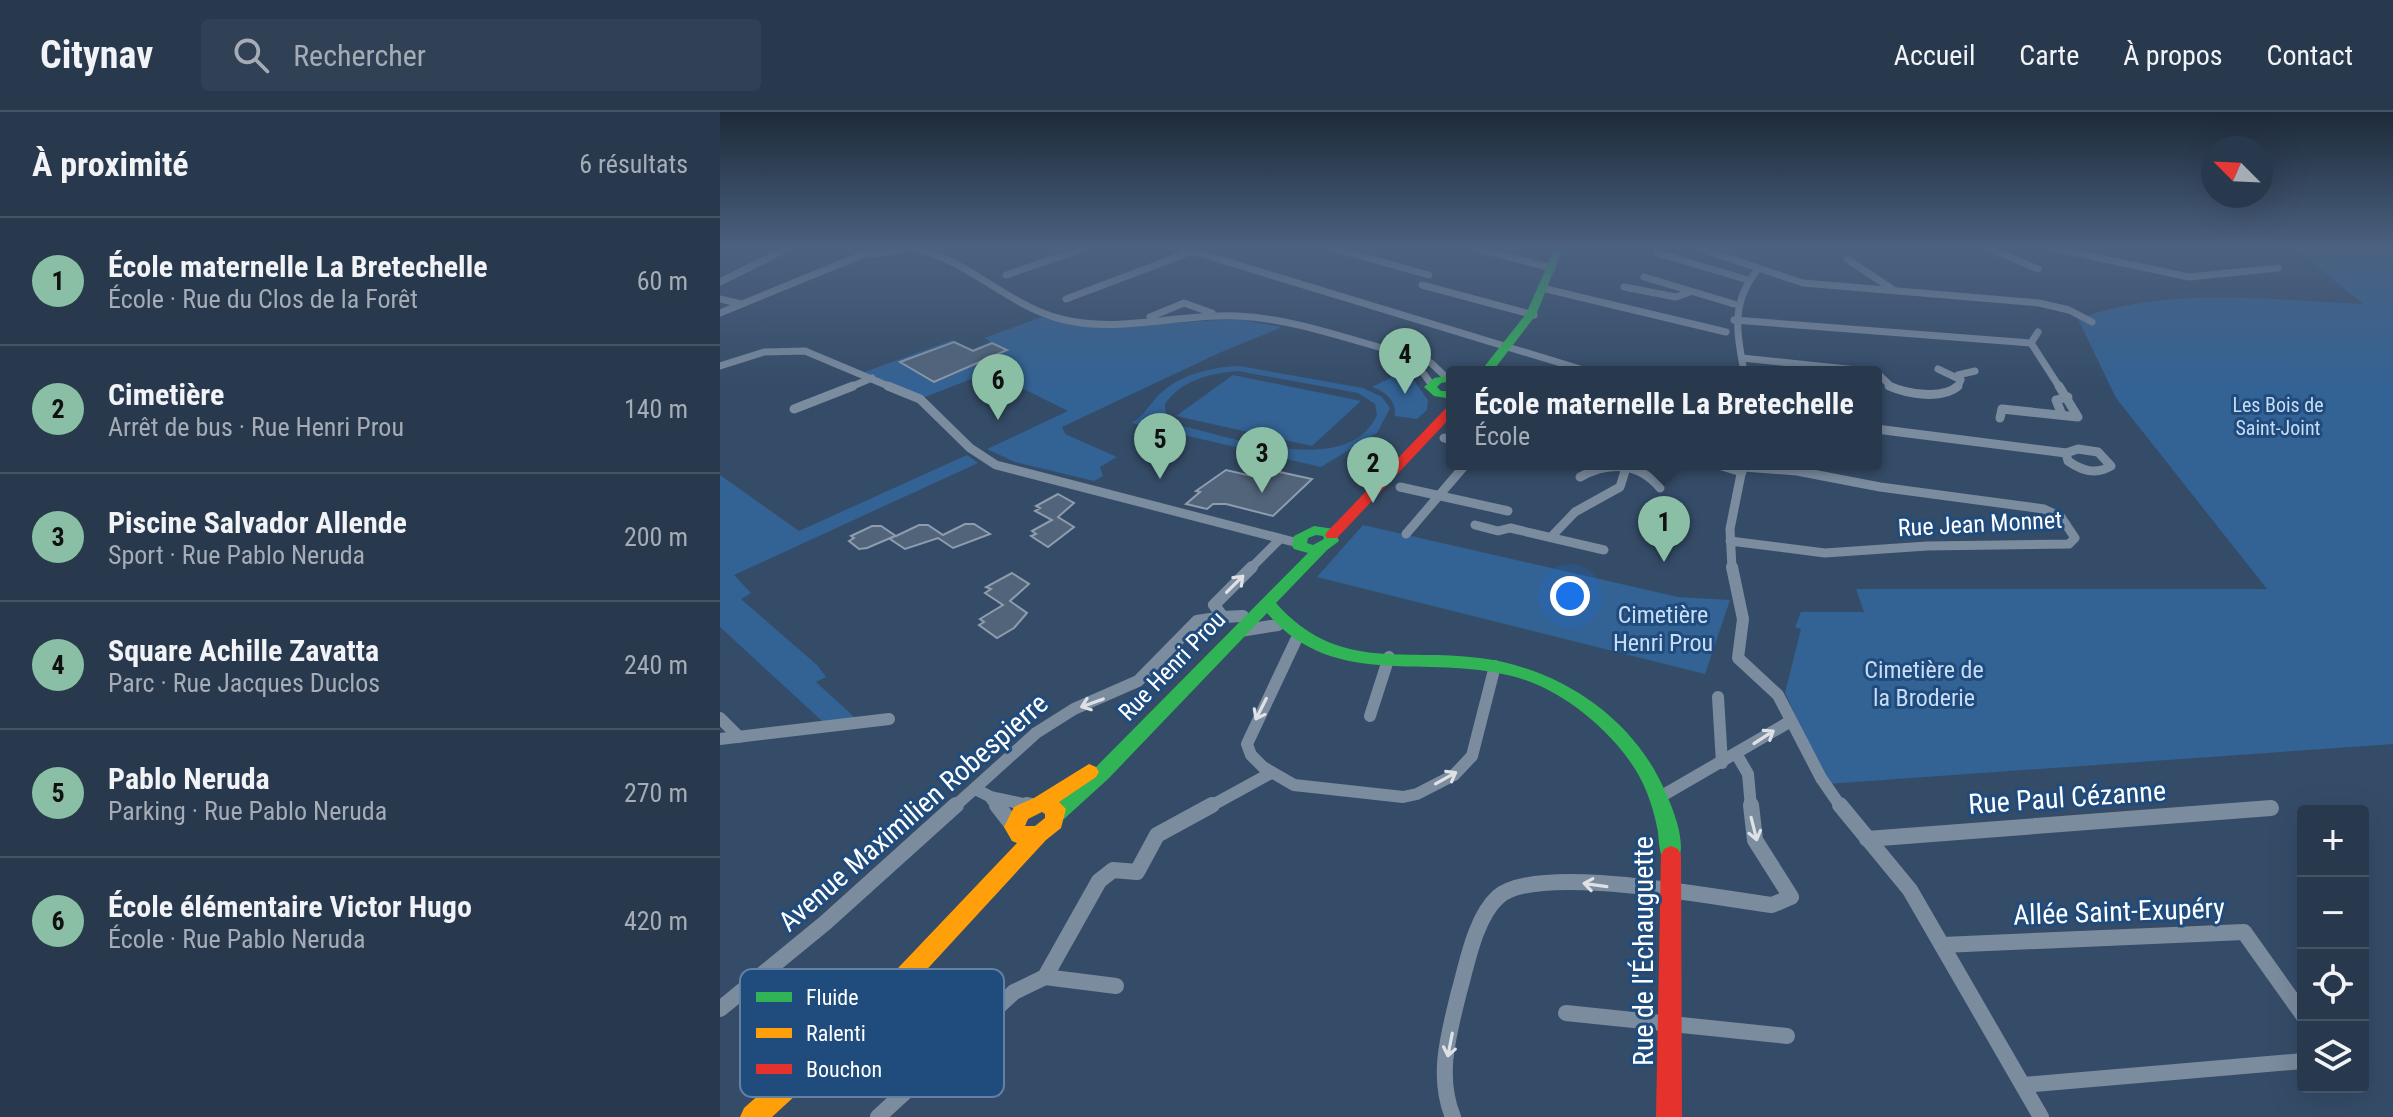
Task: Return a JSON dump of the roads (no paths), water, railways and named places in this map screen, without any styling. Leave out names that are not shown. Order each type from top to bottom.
[{"type":"street","points":[[720,313],[764,295]]},
{"type":"street","points":[[1015,295],[1049,315],[1079,322],[1221,316],[1273,321],[1427,361],[1446,393]]},
{"type":"street","points":[[1066,299],[1077,295]]},
{"type":"street","points":[[1336,295],[1570,366]]},
{"type":"street","points":[[1459,295],[1534,315]]},
{"type":"street","points":[[1492,366],[1534,315],[1543,295]]},
{"type":"street","points":[[1571,295],[1726,332]]},
{"type":"street","points":[[1660,295],[1682,295]]},
{"type":"street","points":[[1701,295],[1734,304]]},
{"type":"street","points":[[1739,295],[1734,304],[1734,320],[1743,366]]},
{"type":"street","points":[[1954,295],[2039,303],[2069,310],[2092,322]]},
{"type":"street","points":[[720,299],[742,304]]},
{"type":"street","points":[[1140,321],[1184,303],[1221,316]]},
{"type":"street","points":[[1734,320],[2031,343]]},
{"type":"street","points":[[2031,343],[2038,332]]},
{"type":"street","points":[[2000,418],[2002,409],[2078,417],[2057,378],[2044,368],[2031,343]]},
{"type":"street","points":[[720,366],[764,352],[805,351],[920,399],[970,448],[996,465],[1320,549]]},
{"type":"street","points":[[1389,351],[1413,362],[1446,393]]},
{"type":"street","points":[[1742,358],[1803,366]]},
{"type":"street","points":[[1938,369],[1958,375],[1975,371]]},
{"type":"street","points":[[1882,377],[1896,388],[1943,393],[1960,385],[1958,375]]},
{"type":"street","points":[[794,409],[872,378]]},
{"type":"street","points":[[1301,542],[1326,532],[1415,445],[1446,393]]},
{"type":"street","points":[[2062,415],[2056,400],[2068,397]]},
{"type":"street","points":[[1882,430],[2066,453]]},
{"type":"street","points":[[1406,534],[1461,470]]},
{"type":"street","points":[[1580,477],[1594,470]]},
{"type":"street","points":[[1551,537],[1575,512],[1620,487],[1624,478],[1623,470]]},
{"type":"street","points":[[1635,470],[1648,475],[1660,488]]},
{"type":"street","points":[[1743,470],[1730,541],[1731,564],[1743,619],[1738,658],[1747,670],[1771,686],[1821,778],[1910,890],[2041,1117]]},
{"type":"street","name":"Rue Jean Monnet","points":[[1730,541],[1825,553],[1927,546],[2069,544],[2075,538],[2061,517],[2044,509],[1779,470]]},
{"type":"street","points":[[1400,487],[1508,511]]},
{"type":"street","points":[[1475,525],[1551,537],[1604,550]]},
{"type":"street","name":"Rue Henri Prou","points":[[1037,805],[1081,779],[1126,739],[1241,624],[1267,603],[1320,549],[1329,545],[1326,532]]},
{"type":"street","points":[[1223,617],[1214,605],[1275,537]]},
{"type":"street","name":"Rue Henri Prou","points":[[1057,813],[1241,624],[1291,565],[1301,542]]},
{"type":"street","name":"Rue de l'Échauguette","points":[[1267,603],[1278,625],[1296,640],[1323,650],[1495,666],[1559,689],[1596,712],[1643,762],[1660,797],[1668,824],[1673,895],[1669,1117]]},
{"type":"street","name":"Avenue Maximilien Robespierre","points":[[769,969],[825,923],[1036,733],[1074,709],[1138,681],[1197,621],[1223,617],[1241,624]]},
{"type":"street","points":[[1241,624],[1278,625]]},
{"type":"street","points":[[1296,640],[1247,744],[1251,755],[1271,773],[1294,785],[1313,789],[1403,797],[1417,794],[1454,775],[1472,756],[1495,666]]},
{"type":"street","points":[[1370,716],[1389,657]]},
{"type":"street","points":[[1718,697],[1722,763]]},
{"type":"street","points":[[720,718],[739,737]]},
{"type":"street","points":[[720,739],[889,719]]},
{"type":"street","points":[[1660,797],[1791,721]]},
{"type":"street","points":[[1453,1117],[1443,1078],[1468,951],[1477,926],[1493,901],[1521,885],[1562,880],[1772,905],[1791,897],[1755,840],[1748,774],[1737,755]]},
{"type":"street","points":[[1045,977],[1099,881],[1113,870],[1137,872],[1157,835],[1271,773]]},
{"type":"street","points":[[913,969],[1039,834],[1054,822],[1057,813],[1053,806],[991,797],[975,789]]},
{"type":"street","points":[[991,797],[1015,829],[1025,837],[1039,834]]},
{"type":"street","points":[[985,895],[1006,859],[1021,813],[1037,805]]},
{"type":"street","name":"Rue Paul Cézanne","points":[[1867,839],[2271,808]]},
{"type":"street","name":"Allée Saint-Exupéry","points":[[1942,945],[2244,932],[2297,1007]]},
{"type":"street","points":[[1004,1001],[1014,992],[1045,977],[1116,986]]},
{"type":"street","name":"Avenue Maximilien Robespierre","points":[[720,1009],[740,993]]},
{"type":"street","points":[[1566,1013],[1787,1036]]},
{"type":"street","points":[[2024,1085],[2297,1062]]},
{"type":"street","points":[[753,1117],[775,1097]]},
{"type":"street","points":[[878,1117],[900,1097]]},
{"type":"place","name":"Square Achille Zavatta","points":[[1405,394]]},
{"type":"place","name":"École élémentaire Victor Hugo","points":[[998,420]]},
{"type":"place","name":"Pablo Neruda","points":[[1160,479]]},
{"type":"place","name":"Piscine Salvador Allende","points":[[1262,493]]},
{"type":"place","name":"Cimetière","points":[[1373,503]]},
{"type":"place","name":"École maternelle La Bretechelle","points":[[1664,562]]},
{"type":"park label","name":"Les Bois de Saint-Joint","points":[[2278,416]]},
{"type":"park label","name":"Cimetière Henri Prou","points":[[1663,629]]},
{"type":"park label","name":"Cimetière de la Broderie","points":[[1924,684]]}]
